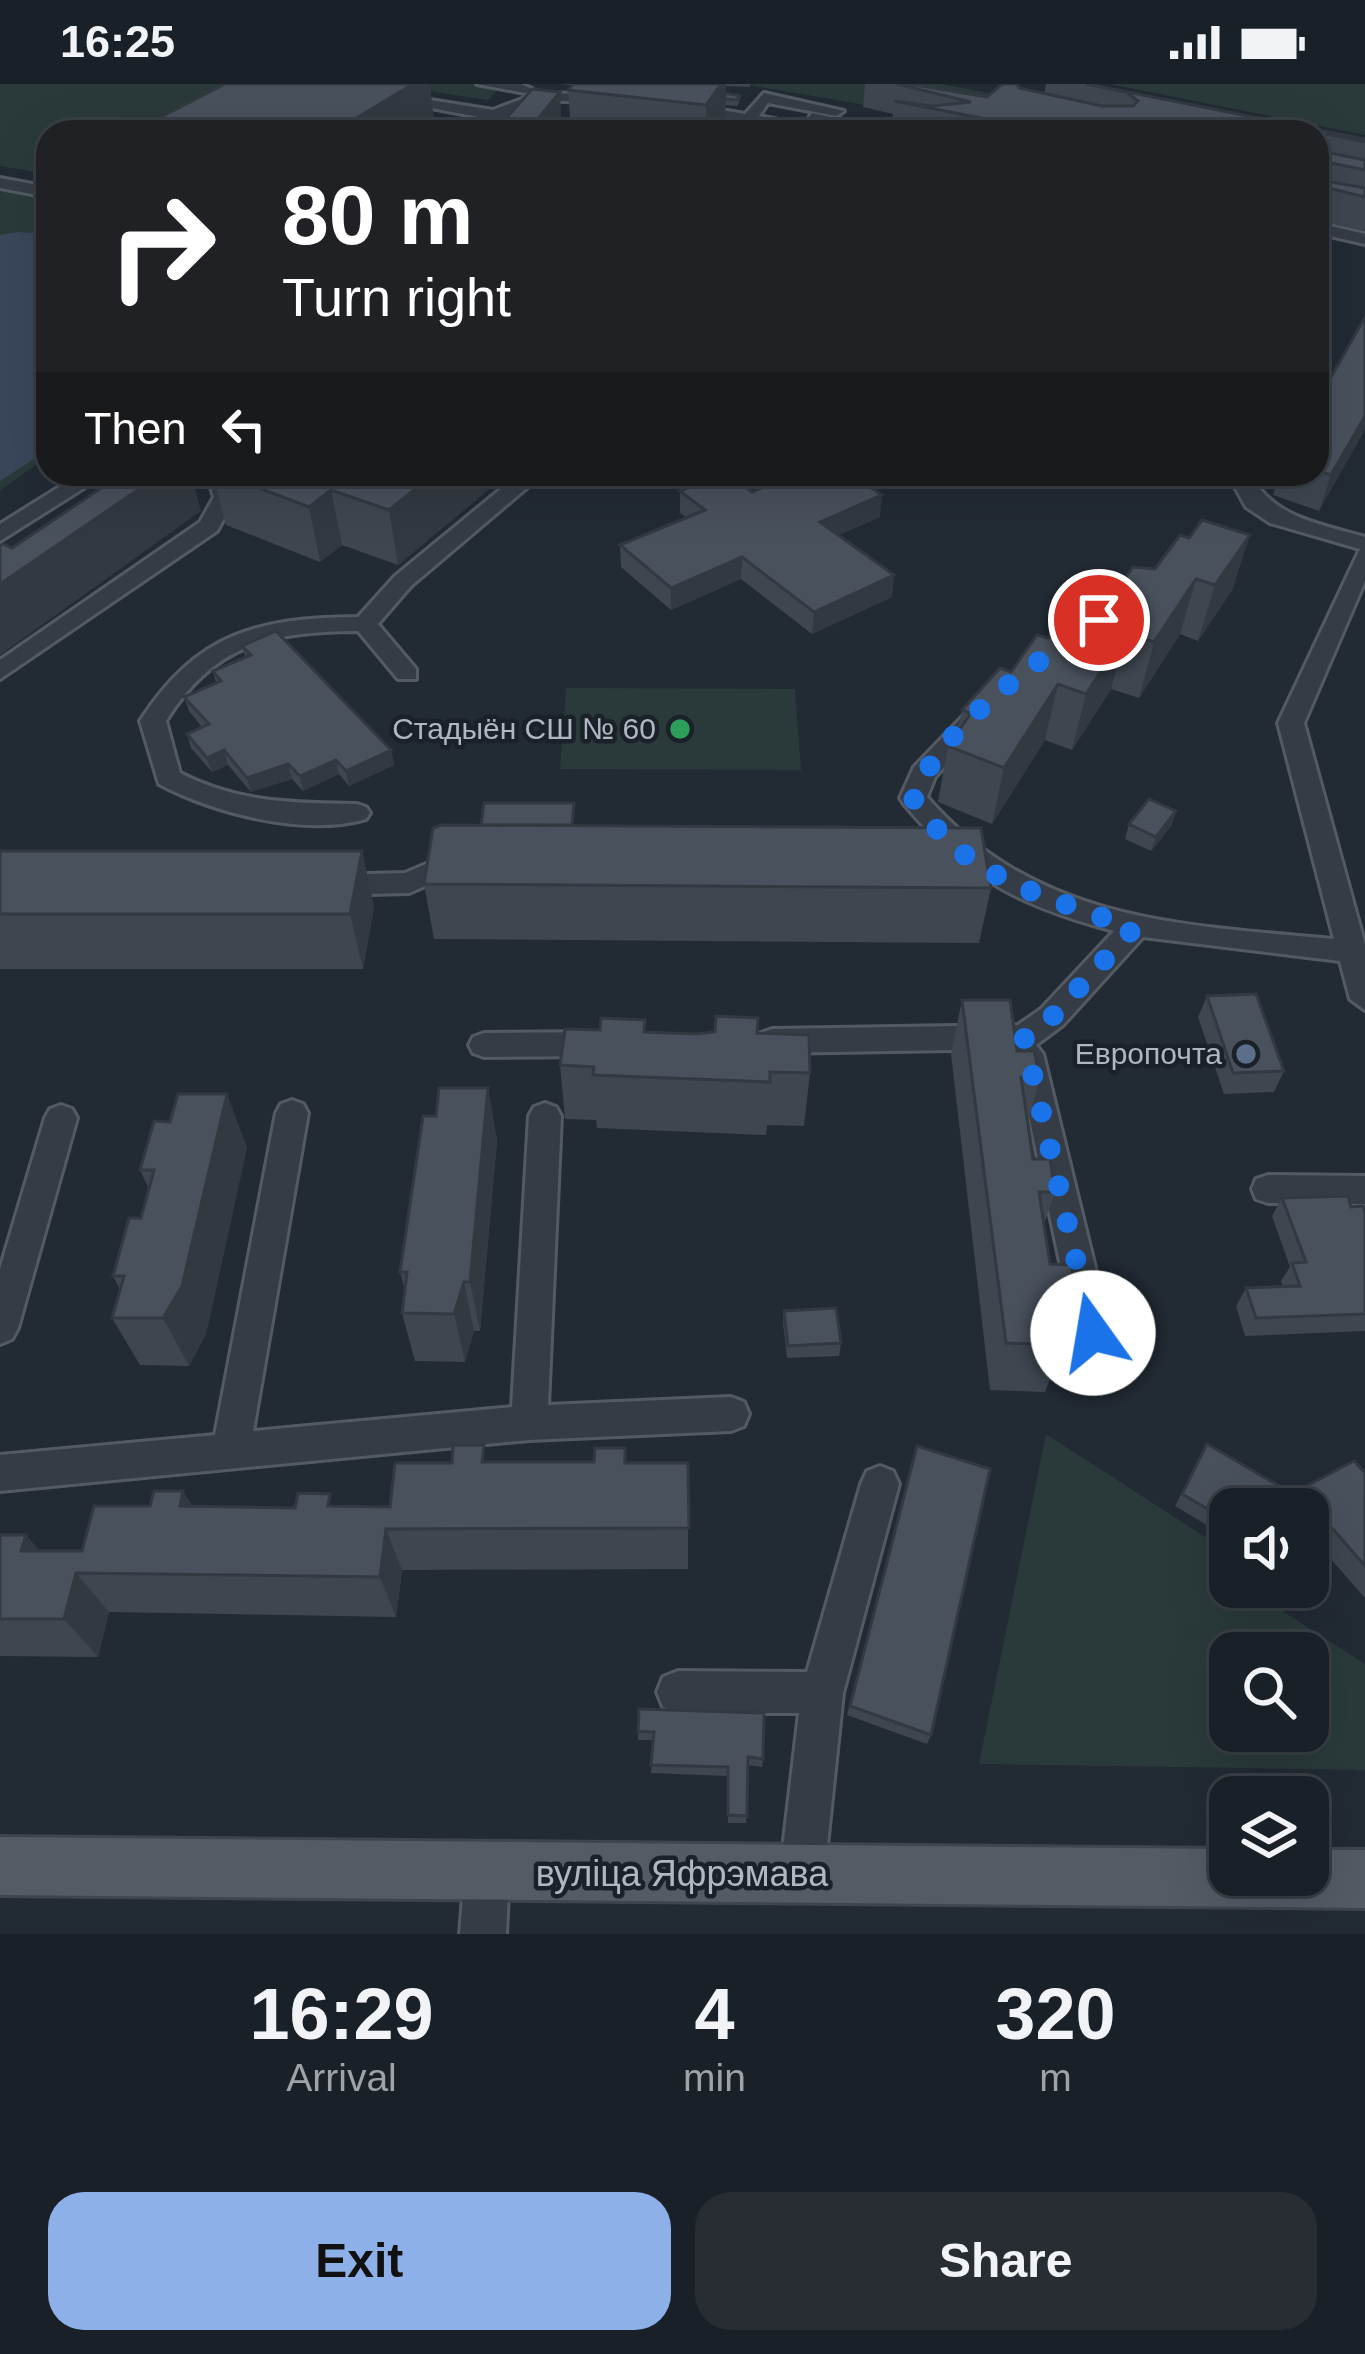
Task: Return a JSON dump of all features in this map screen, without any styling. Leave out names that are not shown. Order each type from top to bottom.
[{"type":"main road","name":"вуліца Яфрэмава","points":[[0,1866],[1365,1880]]},
{"type":"street","points":[[484,84],[617,102]]},
{"type":"street","points":[[544,84],[617,102]]},
{"type":"street","points":[[489,120],[526,90]]},
{"type":"street","points":[[743,94],[758,114]]},
{"type":"street","points":[[366,101],[386,98],[493,115]]},
{"type":"street","points":[[663,101],[822,120]]},
{"type":"street","points":[[572,108],[617,102]]},
{"type":"street","points":[[0,169],[36,174]]},
{"type":"street","points":[[0,183],[36,190]]},
{"type":"street","points":[[1329,240],[1365,238]]},
{"type":"street","points":[[1329,242],[1365,249]]},
{"type":"street","points":[[0,534],[76,486]]},
{"type":"street","points":[[0,671],[209,526],[225,497],[222,486]]},
{"type":"street","points":[[357,813],[255,812],[211,802],[168,778],[152,721],[170,688],[230,641],[301,623],[365,623],[403,581],[518,486]]},
{"type":"street","points":[[1246,486],[1254,502],[1278,518],[1365,544]]},
{"type":"street","points":[[1365,555],[1292,723],[1365,999]]},
{"type":"street","points":[[365,623],[407,674]]},
{"type":"street","points":[[992,701],[923,772],[913,798],[934,831],[980,870],[1133,929],[1351,951]]},
{"type":"street","points":[[295,886],[409,883],[446,866],[492,867]]},
{"type":"street","points":[[933,870],[980,870]]},
{"type":"street","points":[[742,1042],[1024,1037],[1052,1017],[1133,929]]},
{"type":"street","points":[[1024,1037],[1093,1333]]},
{"type":"street","points":[[484,1045],[625,1043]]},
{"type":"street","points":[[231,1449],[292,1114]]},
{"type":"street","points":[[529,1423],[545,1116]]},
{"type":"street","points":[[0,1328],[61,1118]]},
{"type":"street","points":[[1268,1189],[1365,1190]]},
{"type":"street","points":[[0,1474],[529,1423],[731,1414]]},
{"type":"street","points":[[802,1874],[823,1693],[880,1484]]},
{"type":"street","points":[[678,1692],[823,1693]]},
{"type":"street","points":[[483,1934],[488,1873]]},
{"type":"shaded area","points":[[0,84],[503,84],[488,100],[407,88],[251,120],[36,120],[36,172],[0,166]]},
{"type":"shaded area","points":[[743,84],[941,84],[1010,97],[987,120],[953,120]]},
{"type":"shaded area","points":[[1110,84],[1365,84],[1365,135],[1329,128],[1329,120],[1290,120]]},
{"type":"shaded area","points":[[0,189],[36,197],[36,465],[0,491]]},
{"type":"shaded area","name":"Стадыён СШ № 60","points":[[566,688],[795,689],[801,770],[560,769]]},
{"type":"shaded area","points":[[1046,1434],[1209,1539],[1209,1608],[1278,1608],[1315,1632],[1209,1632],[1209,1752],[1329,1752],[1329,1641],[1365,1664],[1365,1770],[979,1764]]},
{"type":"water","points":[[36,233],[36,458],[0,481],[0,235]]},
{"type":"building","points":[[225,84],[413,84],[353,120],[155,120]]},
{"type":"building","points":[[574,84],[721,84],[706,105],[568,90]]},
{"type":"building","points":[[897,84],[987,97],[1002,84],[1017,84],[1102,106],[1133,106],[1138,101],[1126,92],[1087,84],[1269,120],[991,120],[894,101],[932,106],[971,102]]},
{"type":"building","points":[[532,89],[560,92],[537,120],[505,120]]},
{"type":"building","points":[[1329,132],[1365,139],[1329,134]]},
{"type":"building","points":[[1329,153],[1365,160],[1365,170],[1329,162]]},
{"type":"building","points":[[1329,182],[1365,188],[1365,197],[1329,188]]},
{"type":"building","points":[[1365,317],[1365,416],[1331,475],[1329,474],[1329,381]]},
{"type":"building","points":[[104,486],[143,486],[0,584],[0,546],[12,548]]},
{"type":"building","points":[[254,486],[419,486],[389,510],[331,490],[309,507]]},
{"type":"building","points":[[693,486],[744,486],[752,492],[766,486],[868,486],[882,495],[820,522],[894,575],[814,612],[742,557],[671,588],[620,545],[705,510],[680,491]]},
{"type":"building","points":[[1202,520],[1250,535],[1215,585],[1196,579],[1154,642],[1126,633],[1086,694],[1058,684],[1004,768],[948,746],[971,713],[962,710],[1000,668],[1011,672],[1037,635],[1048,638],[1064,616],[1083,622],[1108,587],[1117,589],[1133,567],[1155,569],[1180,535],[1189,538]]},
{"type":"building","points":[[276,631],[391,750],[346,771],[336,760],[300,776],[288,764],[247,778],[224,750],[207,758],[187,734],[209,724],[184,697],[221,681],[213,671],[251,655],[242,646]]},
{"type":"building","points":[[1149,799],[1176,811],[1156,837],[1129,824]]},
{"type":"building","points":[[484,803],[574,803],[572,825],[481,825]]},
{"type":"building","points":[[433,828],[981,828],[991,888],[424,884]]},
{"type":"building","points":[[0,851],[362,851],[350,914],[0,914]]},
{"type":"building","points":[[1256,994],[1284,1071],[1233,1073],[1207,996]]},
{"type":"building","points":[[962,1000],[1010,1000],[1017,1051],[1034,1051],[1040,1078],[1021,1077],[1033,1159],[1050,1159],[1055,1192],[1039,1192],[1050,1264],[1071,1265],[1078,1308],[1058,1308],[1063,1345],[1006,1343]]},
{"type":"building","points":[[716,1016],[758,1018],[757,1033],[809,1035],[810,1073],[770,1072],[770,1082],[593,1075],[594,1067],[560,1065],[565,1029],[600,1030],[601,1018],[645,1020],[644,1032],[696,1034],[715,1032]]},
{"type":"building","points":[[439,1088],[488,1088],[470,1282],[464,1282],[454,1314],[402,1313],[407,1272],[400,1272],[423,1116],[436,1116]]},
{"type":"building","points":[[178,1094],[227,1094],[182,1286],[163,1318],[112,1318],[124,1276],[113,1276],[129,1218],[141,1218],[154,1170],[140,1170],[154,1121],[170,1122]]},
{"type":"building","points":[[1348,1196],[1351,1207],[1363,1206],[1365,1212],[1365,1314],[1256,1318],[1246,1288],[1300,1286],[1292,1263],[1306,1262],[1282,1198]]},
{"type":"building","points":[[836,1308],[841,1343],[788,1346],[784,1311]]},
{"type":"building","points":[[1207,1444],[1283,1488],[1209,1488],[1209,1510],[1182,1494]]},
{"type":"building","points":[[453,1445],[484,1445],[482,1462],[594,1462],[595,1448],[625,1448],[625,1463],[688,1463],[689,1528],[386,1529],[380,1577],[76,1573],[64,1619],[0,1619],[0,1535],[26,1535],[21,1551],[82,1551],[94,1506],[150,1506],[154,1491],[183,1491],[180,1506],[295,1508],[298,1493],[330,1494],[328,1506],[390,1507],[395,1463],[452,1463]]},
{"type":"building","points":[[917,1446],[990,1469],[931,1735],[850,1706]]},
{"type":"building","points":[[1354,1461],[1365,1473],[1365,1566],[1329,1525],[1329,1488],[1303,1488]]},
{"type":"building","points":[[639,1709],[764,1713],[763,1759],[748,1757],[747,1816],[728,1815],[728,1767],[651,1765],[654,1732],[638,1731]]},
{"type":"place","name":"Стадыён СШ № 60","points":[[680,729]]},
{"type":"place","name":"Европочта","points":[[1246,1054]]},
{"type":"route","points":[[1093,1333],[1024,1037],[1052,1017],[1133,929],[980,870],[934,831],[913,798],[923,772],[1022,672],[1099,620]]}]
